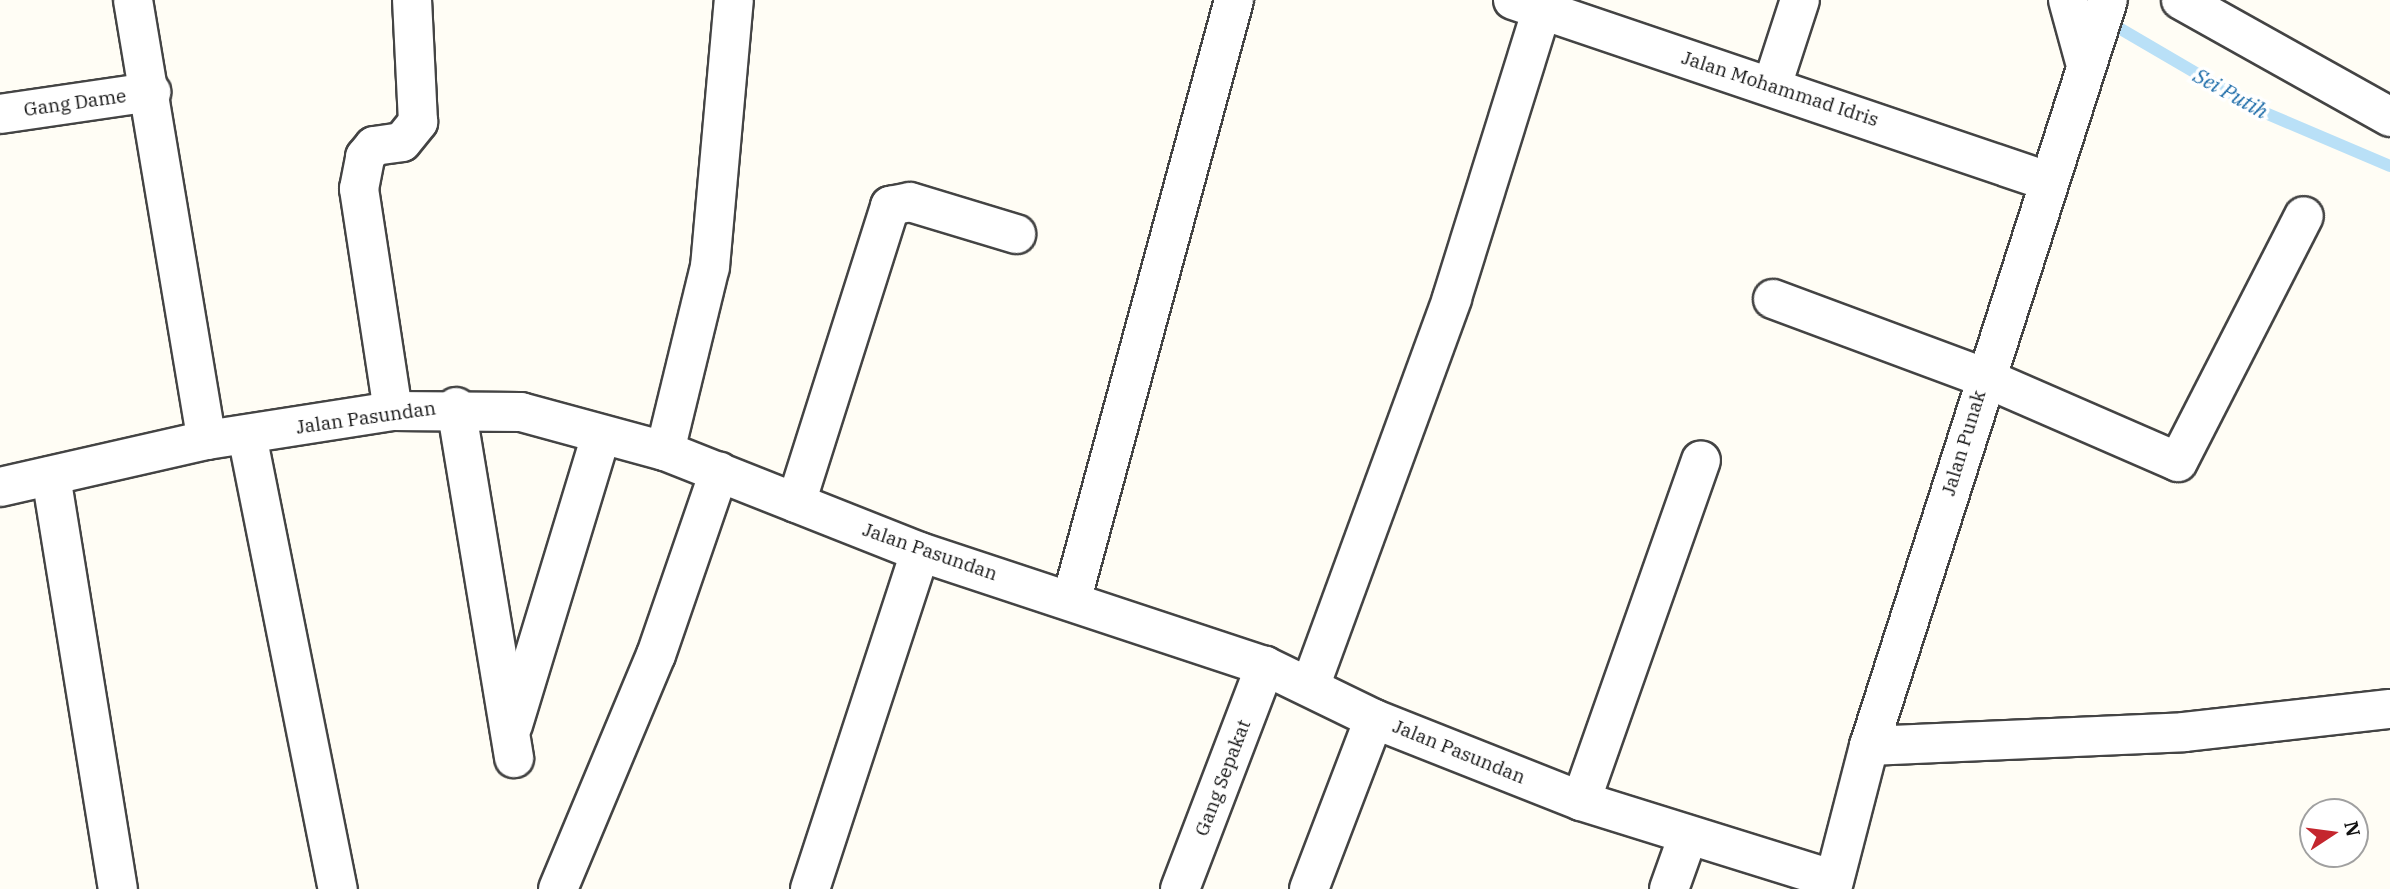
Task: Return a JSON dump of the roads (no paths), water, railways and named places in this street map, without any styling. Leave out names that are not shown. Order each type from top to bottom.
[{"type":"street","points":[[134,0],[207,440]]},
{"type":"street","points":[[393,411],[359,189],[374,146],[402,142],[418,122],[412,0]]},
{"type":"street","points":[[665,451],[710,267],[734,0]]},
{"type":"street","points":[[1072,598],[1234,0]]},
{"type":"street","points":[[1772,86],[1800,0]]},
{"type":"street","points":[[2068,0],[2097,34]]},
{"type":"street","points":[[2181,0],[2390,117]]},
{"type":"street","points":[[1310,687],[1452,298],[1527,5]]},
{"type":"street","name":"Jalan Mohammad Idris","points":[[1527,5],[1610,15],[1772,86],[2047,181]]},
{"type":"street","name":"Jalan Punak","points":[[1832,884],[1869,746],[2047,181],[2097,34]]},
{"type":"street","name":"Gang Dame","points":[[0,114],[151,92]]},
{"type":"street","points":[[796,503],[890,206],[910,202],[1016,234]]},
{"type":"street","points":[[1773,299],[1985,378],[2178,462],[2304,216]]},
{"type":"street","points":[[456,407],[512,745],[601,436]]},
{"type":"street","name":"Jalan Pasundan","points":[[0,487],[207,440],[393,411],[456,407],[521,412],[601,436],[665,451],[920,552],[1072,598],[1265,666],[1374,719],[1581,801],[1832,884]]},
{"type":"street","points":[[247,435],[338,889]]},
{"type":"street","points":[[1581,801],[1701,461]]},
{"type":"street","points":[[558,889],[656,655],[719,472]]},
{"type":"street","points":[[51,476],[118,889]]},
{"type":"street","points":[[810,889],[920,552]]},
{"type":"street","name":"Gang Sepakat","points":[[1180,889],[1265,666]]},
{"type":"street","points":[[1869,746],[2184,732],[2390,709]]},
{"type":"street","points":[[1309,889],[1374,719]]},
{"type":"street","points":[[1669,889],[1688,836]]},
{"type":"waterway","name":"Sei Putih","points":[[2107,21],[2263,112],[2390,166]]}]
